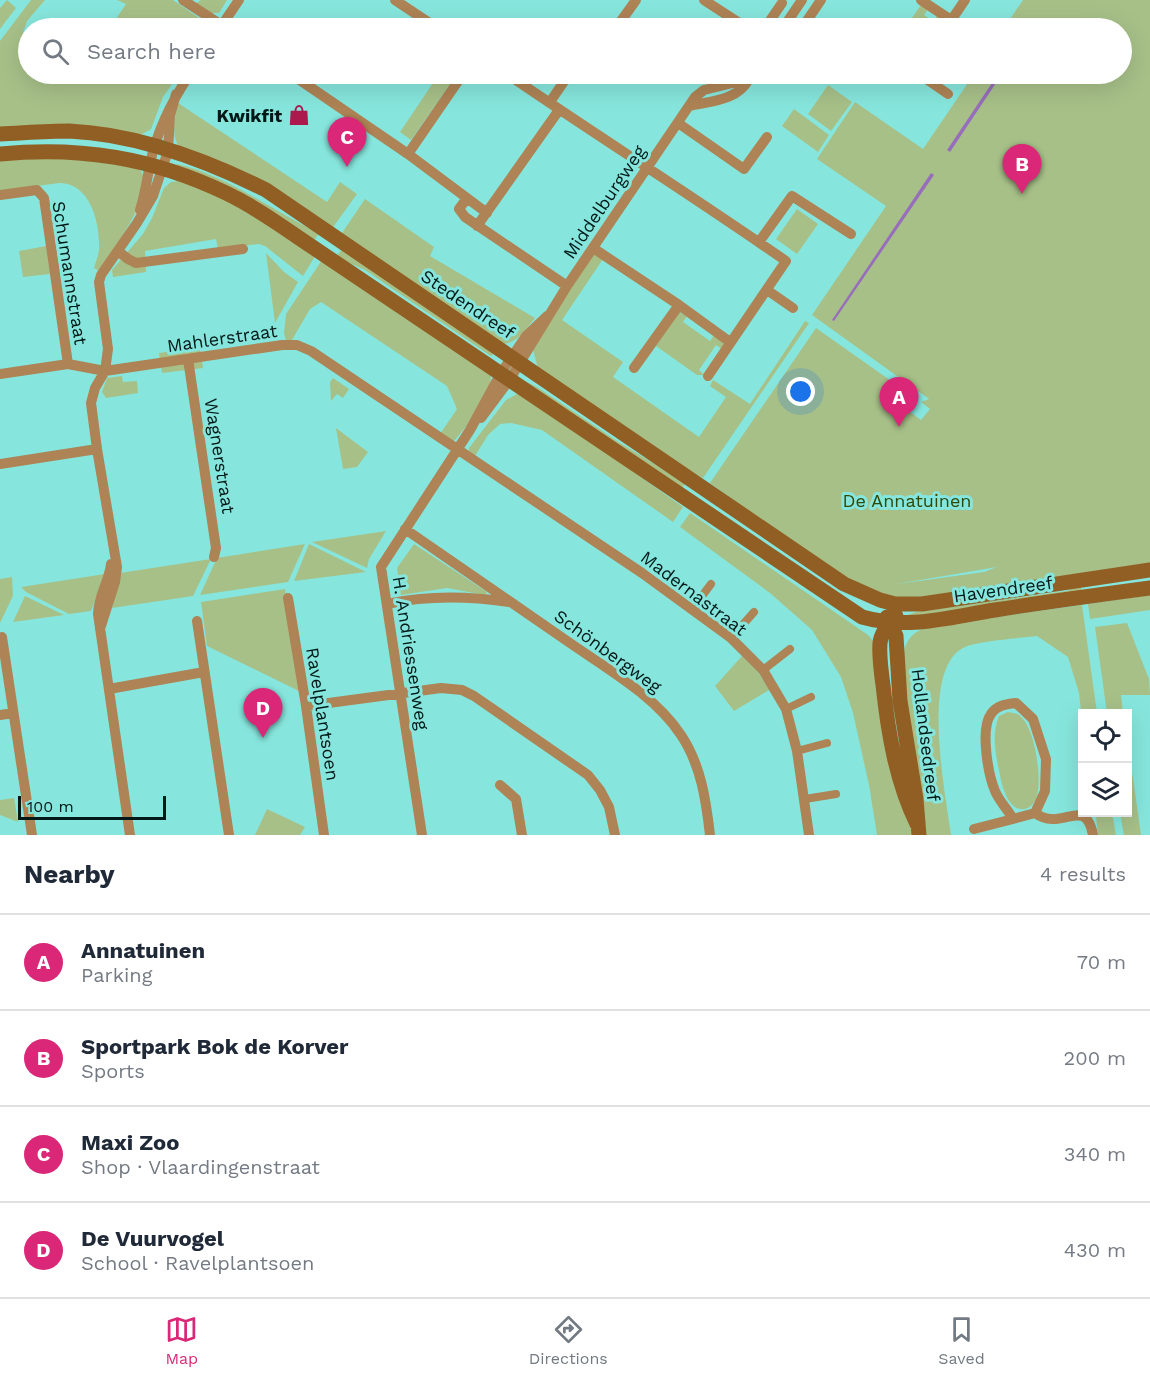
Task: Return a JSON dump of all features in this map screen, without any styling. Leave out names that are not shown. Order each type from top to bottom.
[{"type":"main road","name":"Stedendreef","points":[[0,134],[71,131],[135,141],[245,180],[266,190],[844,584],[880,600],[896,604],[917,604]]},
{"type":"main road","points":[[0,154],[64,151],[122,158],[156,167],[227,193],[506,376],[862,617],[880,643]]},
{"type":"main road","name":"Havendreef","points":[[917,604],[1150,570]]},
{"type":"main road","name":"Havendreef","points":[[862,617],[890,622],[916,623],[1150,588]]},
{"type":"main road","points":[[880,600],[896,636],[897,652]]},
{"type":"main road","points":[[890,622],[901,612],[917,604]]},
{"type":"main road","name":"Hollandsedreef","points":[[890,622],[880,643],[884,697],[890,741],[909,807],[918,829]]},
{"type":"main road","points":[[897,652],[916,623]]},
{"type":"main road","name":"Hollandsedreef","points":[[897,652],[900,701],[916,799],[918,829]]},
{"type":"street","points":[[229,18],[239,0]]},
{"type":"street","points":[[395,0],[422,18]]},
{"type":"street","points":[[623,18],[636,0]]},
{"type":"street","points":[[704,0],[732,18]]},
{"type":"street","points":[[790,18],[802,0]]},
{"type":"street","points":[[809,18],[821,0]]},
{"type":"street","points":[[921,0],[941,18]]},
{"type":"street","points":[[952,18],[965,0]]},
{"type":"street","points":[[188,1],[210,18]]},
{"type":"street","points":[[772,18],[782,3]]},
{"type":"street","points":[[130,835],[100,629],[115,582],[117,567],[112,550],[91,403],[95,388],[105,372],[108,349],[99,282],[101,275],[137,224],[161,149],[164,117],[183,84]]},
{"type":"street","points":[[306,84],[408,154],[487,213]]},
{"type":"street","points":[[408,154],[456,84]]},
{"type":"street","points":[[522,84],[786,261],[708,376]]},
{"type":"street","points":[[550,102],[562,84]]},
{"type":"street","name":"Middelburgweg","points":[[506,376],[695,97],[704,90],[724,84]]},
{"type":"street","points":[[934,84],[948,94]]},
{"type":"street","points":[[477,226],[559,110]]},
{"type":"street","points":[[678,123],[744,169],[766,137]]},
{"type":"street","name":"Schumannstraat","points":[[0,195],[37,190],[44,198],[68,364]]},
{"type":"street","points":[[759,242],[792,196],[850,234]]},
{"type":"street","points":[[467,198],[459,209],[465,218],[567,286]]},
{"type":"street","points":[[593,248],[679,304],[730,342]]},
{"type":"street","points":[[118,251],[128,260],[136,263],[243,249]]},
{"type":"street","points":[[767,290],[793,308]]},
{"type":"street","points":[[634,368],[679,304]]},
{"type":"street","name":"Mahlerstraat","points":[[105,372],[282,345],[297,345],[311,351],[457,450]]},
{"type":"street","name":"Wagnerstraat","points":[[188,359],[212,514],[216,548],[214,557]]},
{"type":"street","points":[[0,372],[68,364],[105,372]]},
{"type":"street","name":"H. Andriessenweg","points":[[422,835],[381,567],[470,430],[490,408],[506,376]]},
{"type":"street","points":[[0,464],[97,449]]},
{"type":"street","name":"Madernastraat","points":[[457,450],[693,608],[731,638],[763,669],[786,709],[797,751],[809,835]]},
{"type":"street","name":"Schönbergweg","points":[[405,529],[646,697],[666,715],[682,736],[702,780],[710,835]]},
{"type":"street","points":[[693,608],[711,584]]},
{"type":"street","name":"Schönbergweg","points":[[387,604],[444,597],[473,597],[512,602]]},
{"type":"street","name":"Ravelplantsoen","points":[[288,598],[324,835]]},
{"type":"street","points":[[731,638],[754,612]]},
{"type":"street","points":[[197,621],[230,835]]},
{"type":"street","points":[[2,637],[32,835]]},
{"type":"street","points":[[763,669],[790,650]]},
{"type":"street","points":[[109,688],[204,672]]},
{"type":"street","points":[[306,706],[453,688],[462,690],[483,701],[588,775],[600,790],[609,807],[615,835]]},
{"type":"street","points":[[786,709],[811,697]]},
{"type":"street","points":[[1013,819],[995,792],[987,755],[986,723],[993,711],[1004,705],[1016,703],[1034,719],[1046,759],[1045,792],[1035,813]]},
{"type":"street","points":[[0,715],[13,713]]},
{"type":"street","points":[[797,751],[827,744]]},
{"type":"street","points":[[500,785],[516,799],[522,835]]},
{"type":"street","points":[[805,799],[836,794]]},
{"type":"street","points":[[974,829],[1035,813],[1044,819],[1079,815],[1090,821],[1093,835]]},
{"type":"green space","points":[[7,0],[16,8],[0,29],[0,8]]},
{"type":"green space","points":[[31,0],[45,0],[30,18],[18,18],[18,84],[172,84],[163,97],[151,129],[137,137],[75,127],[0,127],[0,41]]},
{"type":"green space","points":[[117,0],[173,0],[199,18],[117,18],[126,4]]},
{"type":"green space","points":[[201,0],[227,0],[219,13],[210,13],[195,4]]},
{"type":"green space","name":"De Annatuinen","points":[[1023,0],[1150,0],[1150,563],[914,601],[898,599],[846,581],[710,483],[816,328],[911,395],[914,400],[911,405],[901,401],[899,404],[921,420],[930,409],[921,402],[929,399],[812,315],[886,206],[817,159],[855,102],[923,149],[967,84],[1132,84],[1132,18],[1011,18]],"holes":[[[997,567],[984,572],[895,584]]]},
{"type":"green space","points":[[921,5],[928,9],[924,15],[928,18],[912,18]]},
{"type":"green space","points":[[432,84],[450,84],[411,140],[400,132]]},
{"type":"green space","points":[[828,85],[852,102],[831,131],[808,114]]},
{"type":"green space","points":[[178,103],[327,202],[340,182],[357,194],[331,230],[178,146],[174,130]]},
{"type":"green space","points":[[794,109],[829,135],[818,152],[782,126]]},
{"type":"green space","points":[[95,158],[139,169],[144,178],[139,205],[99,271],[94,268],[99,248],[97,224],[90,204],[78,189],[59,183],[0,191],[0,159]]},
{"type":"green space","points":[[177,164],[232,185],[319,233],[313,242],[176,168]]},
{"type":"green space","points":[[178,181],[216,193],[317,253],[303,276],[265,246],[259,244],[218,249],[216,239],[145,251],[146,272],[113,277],[112,270],[143,234],[164,188],[171,182]]},
{"type":"green space","points":[[365,199],[434,247],[430,256],[535,318],[517,338],[502,344],[340,236]]},
{"type":"green space","points":[[797,209],[818,224],[797,254],[776,239]]},
{"type":"green space","points":[[46,246],[50,274],[23,277],[19,251]]},
{"type":"green space","points":[[342,249],[494,353],[491,356],[365,270],[336,257]]},
{"type":"green space","points":[[266,253],[284,272],[298,282],[275,323]]},
{"type":"green space","points":[[594,254],[603,259],[562,320],[623,362],[613,377],[699,437],[726,397],[710,386],[713,380],[750,404],[805,321],[809,323],[703,478],[538,368],[533,350],[553,315]]},
{"type":"green space","points":[[324,257],[491,375],[484,401],[455,440],[452,442],[440,434],[457,409],[447,386],[321,302],[310,309],[292,340],[286,341],[284,333],[286,314]]},
{"type":"green space","points":[[679,312],[687,316],[683,322],[710,341],[715,334],[725,345],[722,349],[716,345],[699,370],[704,375],[697,375],[656,346]]},
{"type":"green space","points":[[200,347],[203,368],[162,373],[159,353]]},
{"type":"green space","points":[[122,376],[123,382],[137,381],[138,393],[106,398],[102,392],[107,378]]},
{"type":"green space","points":[[333,378],[349,389],[343,398],[337,394],[331,401],[330,382]]},
{"type":"green space","points":[[525,381],[620,443],[686,483],[680,490]]},
{"type":"green space","points":[[517,394],[525,395],[683,507],[673,522],[542,430],[511,423],[500,424],[488,435],[475,456],[469,448],[506,400]]},
{"type":"green space","points":[[336,428],[368,452],[357,467],[343,469]]},
{"type":"green space","points":[[690,513],[868,635],[874,642],[913,835],[877,835],[869,785],[853,713],[841,677],[812,630],[770,593],[680,527]]},
{"type":"green space","points":[[386,531],[369,559],[367,568],[312,542]]},
{"type":"green space","points":[[305,544],[288,582],[200,595],[217,558]]},
{"type":"green space","points":[[309,544],[366,572],[294,581]]},
{"type":"green space","points":[[414,544],[487,592],[485,595],[447,588],[401,595],[397,568]]},
{"type":"green space","points":[[211,559],[193,596],[112,608],[120,573]]},
{"type":"green space","points":[[105,574],[91,611],[69,614],[26,592],[21,587]]},
{"type":"green space","points":[[12,577],[13,596],[0,623],[0,579]]},
{"type":"green space","points":[[1080,585],[1082,592],[896,619],[916,612],[1067,591]]},
{"type":"green space","points":[[285,589],[299,691],[207,646],[201,602]]},
{"type":"green space","points":[[1150,595],[1150,610],[1090,619],[1088,604]]},
{"type":"green space","points":[[25,596],[64,615],[13,622]]},
{"type":"green space","points":[[1082,605],[1096,709],[1081,709],[1079,693],[1068,657],[1037,636],[971,645],[965,647],[951,659],[943,679],[939,705],[939,733],[951,835],[926,835],[904,682],[904,654],[909,640],[914,634],[931,626]]},
{"type":"green space","points":[[1127,623],[1149,679],[1150,695],[1121,695],[1123,709],[1106,709],[1095,627]]},
{"type":"green space","points":[[742,656],[758,672],[769,690],[734,711],[715,686]]},
{"type":"green space","points":[[1008,712],[1015,713],[1026,723],[1036,754],[1039,778],[1037,796],[1033,804],[1025,809],[1015,807],[1007,798],[997,761],[995,730],[999,716]]},
{"type":"green space","points":[[1132,771],[1141,835],[1124,835],[1121,817],[1132,817]]},
{"type":"green space","points":[[14,798],[18,822],[0,815],[0,800]]},
{"type":"green space","points":[[267,809],[305,827],[300,835],[255,835]]},
{"type":"green space","points":[[1096,817],[1113,817],[1116,835],[1098,835]]},
{"type":"shaded area","points":[[991,84],[995,84],[950,152],[947,150]]},
{"type":"shaded area","points":[[931,173],[934,175],[834,321],[832,320]]},
{"type":"place","name":"Kwikfit","points":[[299,115]]},
{"type":"place","name":"Maxi Zoo","points":[[347,167]]},
{"type":"place","name":"Sportpark Bok de Korver","points":[[1022,194]]},
{"type":"place","name":"Annatuinen","points":[[899,427]]},
{"type":"place","name":"De Vuurvogel","points":[[263,738]]}]
